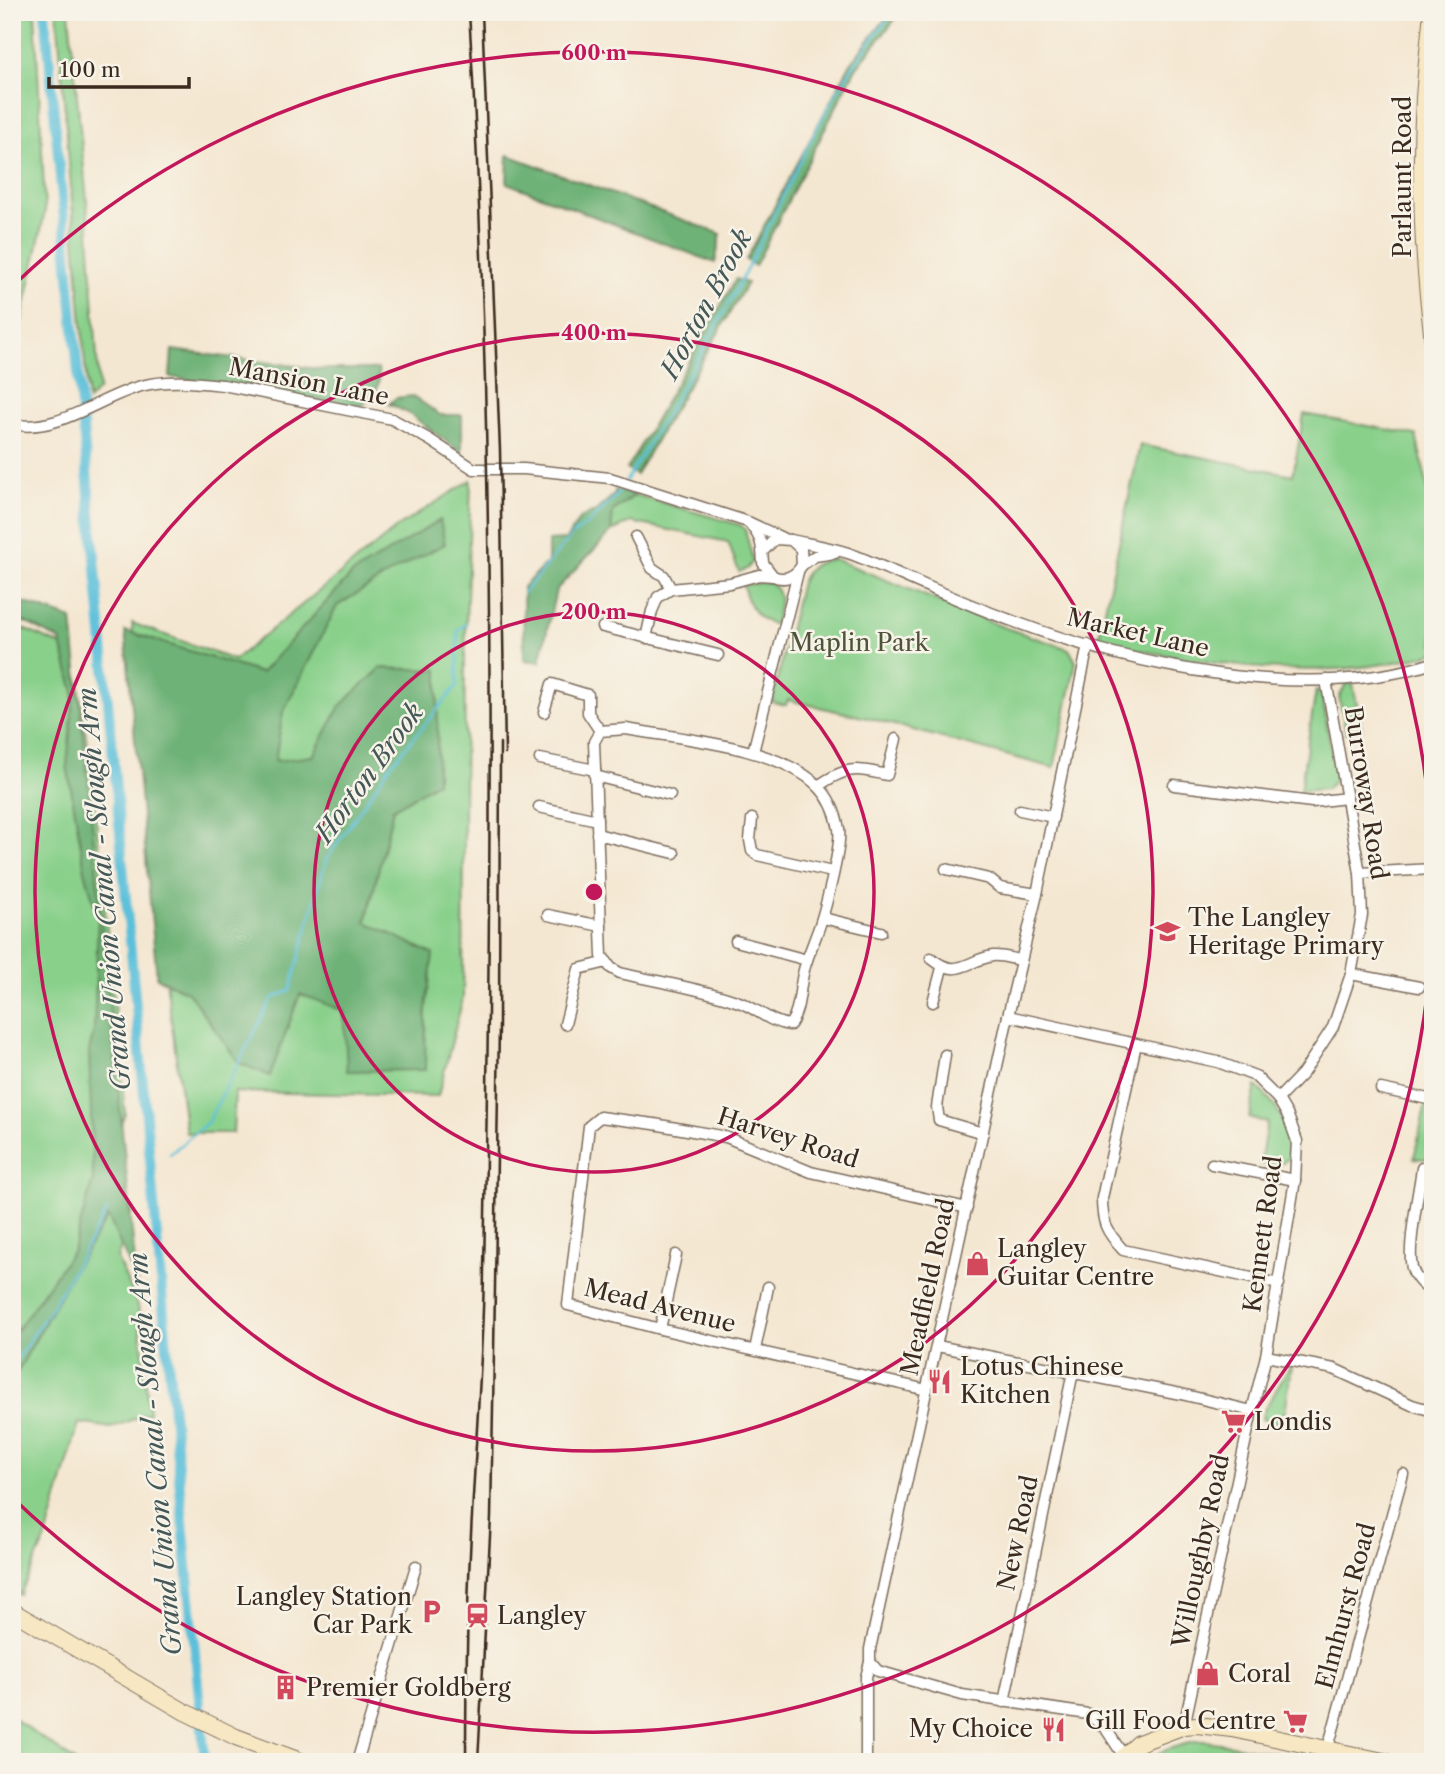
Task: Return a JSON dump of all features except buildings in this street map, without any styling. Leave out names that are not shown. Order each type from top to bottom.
[{"type":"main road","name":"Parlaunt Road","points":[[1432,12],[1424,99],[1422,169],[1426,279],[1433,341]]},
{"type":"main road","points":[[13,1613],[185,1712],[230,1734],[303,1762]]},
{"type":"main road","points":[[1121,1758],[1139,1743],[1184,1726],[1232,1728],[1388,1762]]},
{"type":"street","name":"Mansion Lane","points":[[14,425],[58,421],[149,384],[195,382],[223,385],[392,419],[474,469],[524,469],[610,478],[748,522],[786,539]]},
{"type":"street","points":[[748,522],[759,536],[763,563],[776,577],[790,605]]},
{"type":"street","points":[[636,537],[652,568],[663,576],[671,589]]},
{"type":"street","points":[[753,752],[800,568],[801,549],[786,539],[775,539],[763,551]]},
{"type":"street","name":"Market Lane","points":[[786,539],[848,553],[1010,620],[1153,662],[1239,676],[1326,680],[1379,674],[1433,663]]},
{"type":"street","points":[[646,638],[658,597],[671,589],[730,583],[748,578],[786,578],[816,556],[828,552],[848,553]]},
{"type":"street","points":[[748,578],[763,563]]},
{"type":"street","points":[[603,627],[718,655]]},
{"type":"street","name":"Meadfield Road","points":[[866,1762],[866,1677],[870,1649],[1037,894],[1088,645]]},
{"type":"street","name":"Burroway Road","points":[[1278,1099],[1303,1073],[1333,1027],[1351,974],[1362,915],[1360,873],[1326,680]]},
{"type":"street","points":[[544,712],[552,684],[588,695],[588,713],[600,732]]},
{"type":"street","points":[[626,729],[753,752],[799,773],[818,786],[832,806],[839,832],[832,872],[823,918],[807,960],[796,1013],[790,1025],[774,1022],[736,1001],[620,973],[611,968],[602,956],[594,742],[600,732],[626,729]]},
{"type":"street","points":[[818,786],[834,775],[854,768],[887,775],[895,739]]},
{"type":"street","points":[[540,759],[670,795]]},
{"type":"street","points":[[1174,785],[1312,802],[1348,798]]},
{"type":"street","points":[[539,807],[597,820]]},
{"type":"street","points":[[1020,810],[1053,817]]},
{"type":"street","points":[[752,820],[750,840],[752,850],[757,855],[832,872]]},
{"type":"street","points":[[597,834],[674,853]]},
{"type":"street","points":[[946,869],[989,879],[1000,888],[1037,894]]},
{"type":"street","points":[[1360,873],[1433,869]]},
{"type":"street","points":[[548,915],[601,926]]},
{"type":"street","points":[[823,918],[881,932]]},
{"type":"street","points":[[736,941],[807,960]]},
{"type":"street","points":[[931,958],[942,968],[963,968],[996,956],[1021,960]]},
{"type":"street","points":[[565,1024],[579,969],[607,962]]},
{"type":"street","points":[[933,1002],[942,968]]},
{"type":"street","points":[[1351,974],[1419,987]]},
{"type":"street","name":"Kennett Road","points":[[1008,1016],[1218,1062],[1255,1076],[1278,1099],[1288,1116],[1297,1142],[1296,1180],[1266,1356],[1252,1412]]},
{"type":"street","points":[[1136,1044],[1102,1198],[1102,1214],[1108,1233],[1123,1250],[1279,1284]]},
{"type":"street","points":[[945,1055],[936,1107],[939,1120],[983,1133]]},
{"type":"street","points":[[1381,1089],[1433,1100]]},
{"type":"street","name":"Harvey Road","points":[[595,1119],[600,1117],[654,1124],[726,1137],[811,1172],[967,1208]]},
{"type":"street","name":"Mead Avenue","points":[[595,1119],[589,1126],[568,1305],[927,1391]]},
{"type":"street","points":[[1212,1164],[1296,1180]]},
{"type":"street","points":[[1422,1168],[1411,1253],[1412,1269],[1419,1282],[1433,1293]]},
{"type":"street","points":[[660,1329],[676,1255]]},
{"type":"street","points":[[755,1350],[768,1287]]},
{"type":"street","points":[[937,1346],[1181,1394],[1252,1412]]},
{"type":"street","points":[[1266,1356],[1334,1369],[1412,1405],[1433,1411]]},
{"type":"street","name":"New Road","points":[[1004,1702],[1073,1373]]},
{"type":"street","name":"Willoughby Road","points":[[1184,1726],[1252,1412]]},
{"type":"street","name":"Elmhurst Road","points":[[1328,1748],[1403,1474]]},
{"type":"street","points":[[357,1762],[416,1566]]},
{"type":"street","points":[[870,1662],[878,1671],[962,1695],[1088,1714],[1106,1729],[1121,1758]]},
{"type":"green space","points":[[12,12],[35,12],[45,211],[12,367]]},
{"type":"green space","points":[[57,12],[69,12],[87,201],[99,389],[88,401]]},
{"type":"green space","points":[[891,12],[901,12],[856,68],[755,266],[746,260],[851,63]]},
{"type":"green space","points":[[508,155],[721,234],[715,263],[507,183]]},
{"type":"green space","points":[[736,279],[747,283],[636,475],[627,469]]},
{"type":"green space","points":[[172,350],[319,369],[378,369],[379,382],[373,396],[359,407],[170,377]]},
{"type":"green space","points":[[413,396],[440,415],[462,415],[462,453],[408,413],[389,404],[396,398]]},
{"type":"green space","points":[[1304,414],[1416,435],[1433,511],[1433,653],[1391,663],[1307,670],[1223,664],[1098,642],[1140,445],[1293,475]]},
{"type":"green space","points":[[471,480],[465,657],[463,998],[438,1096],[235,1092],[233,1133],[186,1133],[158,919],[132,623],[234,660],[399,526]]},
{"type":"green space","points":[[615,490],[635,495],[613,511],[611,532],[556,590],[540,662],[524,660],[523,587],[548,562],[548,541],[566,540],[580,518],[596,511],[615,494]]},
{"type":"green space","points":[[635,495],[740,525],[745,529],[753,561],[747,569],[739,572],[728,542],[631,522],[611,532],[613,511]]},
{"type":"green space","points":[[440,520],[445,544],[397,569],[337,606],[283,712],[275,761],[313,756],[340,706],[381,668],[438,670],[437,782],[393,809],[366,922],[433,954],[426,1010],[425,1070],[347,1071],[344,1011],[300,994],[270,1076],[239,1063],[188,992],[157,978],[125,631],[261,673],[352,574]]},
{"type":"green space","name":"Maplin Park","points":[[834,559],[1003,627],[1069,649],[1076,662],[1054,768],[876,720],[788,700],[786,705],[772,702],[801,582],[814,566]]},
{"type":"green space","points":[[769,582],[779,596],[775,624],[756,614],[743,585]]},
{"type":"green space","points":[[23,602],[72,619],[137,1282],[108,1216],[72,1273],[12,1382],[12,1320],[17,1330],[73,1250],[93,1180],[89,1051],[94,1031],[98,918],[85,871],[67,765],[74,692],[60,640],[25,622],[12,623],[12,607]]},
{"type":"green space","points":[[12,628],[22,628],[74,651],[92,778],[125,1113],[111,1153],[132,1212],[117,1259],[138,1305],[149,1413],[111,1428],[79,1423],[46,1538],[20,1595],[12,1590]]},
{"type":"green space","points":[[1346,684],[1353,684],[1362,730],[1346,733],[1339,697]]},
{"type":"green space","points":[[1316,690],[1322,696],[1336,779],[1327,789],[1300,791]]},
{"type":"green space","points":[[1256,1086],[1271,1101],[1285,1127],[1289,1158],[1278,1166],[1260,1164],[1267,1122],[1249,1118]]},
{"type":"green space","points":[[1426,1103],[1433,1104],[1433,1160],[1414,1158]]},
{"type":"green space","points":[[1290,1366],[1292,1367],[1283,1424],[1262,1419],[1263,1412]]},
{"type":"green space","points":[[12,1717],[76,1762],[12,1762]]},
{"type":"green space","points":[[1204,1741],[1295,1757],[1346,1759],[1357,1762],[1145,1762],[1173,1747]]},
{"type":"waterway","name":"Grand Union Canal - Slough Arm","points":[[45,12],[205,1762]]},
{"type":"waterway","name":"Horton Brook","points":[[626,481],[724,312],[834,98],[872,39],[894,12]]},
{"type":"waterway","name":"Horton Brook","points":[[523,593],[573,534],[589,523],[622,487]]},
{"type":"waterway","name":"Horton Brook","points":[[170,1154],[208,1122],[272,998],[290,991],[326,860],[390,766],[457,686],[458,630],[466,624]]},
{"type":"waterway","name":"Horton Brook","points":[[12,1367],[53,1305],[107,1211]]},
{"type":"railway","points":[[466,1762],[469,1577],[483,1301],[490,798],[483,326],[469,12]]},
{"type":"railway","points":[[482,12],[500,450],[505,754]]},
{"type":"railway","points":[[478,1762],[491,1517],[499,1026],[500,743]]},
{"type":"place","name":"The Langley Heritage Primary","points":[[1168,932]]},
{"type":"place","name":"Langley Guitar Centre","points":[[977,1263]]},
{"type":"place","name":"Lotus Chinese Kitchen","points":[[940,1381]]},
{"type":"place","name":"Londis","points":[[1234,1422]]},
{"type":"place","name":"Langley Station Car Park","points":[[432,1611]]},
{"type":"place","name":"Langley","points":[[477,1616]]},
{"type":"place","name":"Coral","points":[[1208,1674]]},
{"type":"place","name":"Premier Goldberg","points":[[286,1688]]},
{"type":"place","name":"Gill Food Centre","points":[[1296,1721]]},
{"type":"place","name":"My Choice","points":[[1053,1729]]}]
